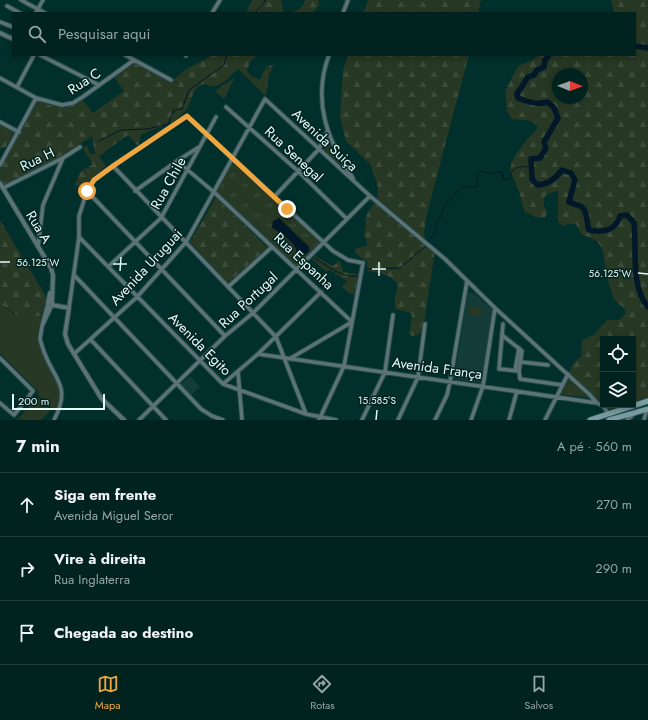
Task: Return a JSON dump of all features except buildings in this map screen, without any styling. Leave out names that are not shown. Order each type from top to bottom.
[{"type":"main road","points":[[590,420],[648,401]]},
{"type":"main road","points":[[608,413],[610,420],[647,409]]},
{"type":"street","points":[[20,0],[37,11],[43,0]]},
{"type":"street","points":[[213,12],[220,0]]},
{"type":"street","points":[[343,12],[348,0]]},
{"type":"street","points":[[7,6],[18,12]]},
{"type":"street","points":[[0,22],[12,27]]},
{"type":"street","points":[[0,33],[12,39]]},
{"type":"street","points":[[17,87],[33,56]]},
{"type":"street","points":[[42,56],[99,85]]},
{"type":"street","points":[[127,56],[171,80]]},
{"type":"street","points":[[329,56],[323,76],[321,96],[328,132],[344,165],[357,184]]},
{"type":"street","name":"Rua C","points":[[0,78],[36,98],[62,105],[73,103],[134,60]]},
{"type":"street","points":[[0,165],[36,98]]},
{"type":"street","name":"Avenida Uruguai","points":[[74,354],[91,340],[137,296],[186,242],[215,193],[265,99]]},
{"type":"street","name":"Avenida Suiça","points":[[265,99],[370,196],[426,243],[568,374],[597,403]]},
{"type":"street","name":"Rua Senegal","points":[[226,107],[298,171],[347,219]]},
{"type":"street","points":[[124,420],[101,398],[74,354],[65,334],[79,237],[79,216],[87,191],[94,180],[187,116],[324,243],[340,256],[348,260],[363,263],[344,366],[320,419]]},
{"type":"street","name":"Rua Chile","points":[[109,266],[161,218],[188,171],[216,117]]},
{"type":"street","points":[[0,122],[18,132]]},
{"type":"street","points":[[274,197],[319,149],[328,132]]},
{"type":"street","points":[[135,191],[201,146]]},
{"type":"street","name":"Rua H","points":[[3,188],[63,158],[80,147]]},
{"type":"street","points":[[38,247],[43,205],[63,158]]},
{"type":"street","name":"Rua Espanha","points":[[177,161],[215,193],[272,247],[298,269],[352,322]]},
{"type":"street","points":[[113,166],[135,191],[186,242],[276,337],[306,414]]},
{"type":"street","name":"Rua A","points":[[0,183],[51,268],[53,275],[50,304],[42,326],[40,340],[60,386],[63,400],[54,420]]},
{"type":"street","points":[[87,191],[162,268],[225,336]]},
{"type":"street","name":"Rua Portugal","points":[[139,420],[201,362],[225,336],[253,313],[370,196]]},
{"type":"street","name":"Avenida Egito","points":[[79,237],[223,384],[320,419],[336,420]]},
{"type":"street","points":[[228,287],[272,247]]},
{"type":"street","points":[[74,275],[113,318],[205,412],[223,420]]},
{"type":"street","points":[[435,420],[450,382],[467,281]]},
{"type":"street","points":[[223,384],[258,354],[321,292]]},
{"type":"street","points":[[50,304],[69,308]]},
{"type":"street","points":[[471,420],[483,386],[495,308]]},
{"type":"street","points":[[362,420],[385,372],[393,315]]},
{"type":"street","points":[[291,358],[352,322]]},
{"type":"street","points":[[398,420],[418,377],[425,324]]},
{"type":"street","points":[[503,324],[498,367],[499,369],[517,371]]},
{"type":"street","points":[[502,335],[522,351],[521,362],[517,371]]},
{"type":"street","points":[[91,340],[166,420]]},
{"type":"street","points":[[519,348],[517,371],[520,379],[562,385]]},
{"type":"street","name":"Avenida França","points":[[258,354],[597,403]]},
{"type":"street","points":[[0,358],[33,391],[14,415],[0,403]]},
{"type":"street","points":[[521,362],[548,365]]},
{"type":"street","points":[[238,372],[242,420]]},
{"type":"street","points":[[545,420],[568,374]]},
{"type":"street","points":[[509,420],[517,391]]},
{"type":"street","points":[[597,403],[608,413]]},
{"type":"street","points":[[644,420],[647,409]]},
{"type":"street","points":[[627,420],[637,412]]},
{"type":"shaded area","points":[[279,218],[309,247],[309,251],[304,256],[298,255],[291,242],[272,228],[273,221]]},
{"type":"shaded area","points":[[468,292],[475,294],[493,311],[482,383],[454,379]]},
{"type":"shaded area","points":[[190,376],[200,387],[190,396],[181,384]]},
{"type":"green space","points":[[252,0],[281,0],[284,12],[246,12]]},
{"type":"green space","points":[[305,0],[319,0],[319,5],[314,12],[293,12],[302,7]]},
{"type":"green space","points":[[368,0],[481,0],[478,12],[363,12]]},
{"type":"green space","points":[[611,0],[648,0],[648,384],[640,401],[636,402],[636,336],[600,336],[600,402],[570,374],[573,364],[581,357],[582,340],[594,335],[607,320],[619,320],[625,314],[625,309],[613,297],[600,245],[596,241],[582,235],[576,224],[568,224],[563,226],[558,222],[558,191],[549,193],[544,197],[544,206],[548,212],[545,217],[537,218],[524,211],[519,191],[510,171],[511,165],[517,153],[538,127],[531,121],[512,119],[507,112],[505,91],[518,66],[533,60],[537,56],[636,56],[636,12],[614,12]]},
{"type":"green space","points":[[211,56],[256,56],[250,62],[247,70],[250,75],[260,80],[266,68],[274,65],[269,75],[266,96],[238,69],[220,85],[214,86],[204,84],[199,86],[194,91],[186,110],[176,120],[141,135],[139,145],[137,145],[128,135],[99,156],[106,166],[94,176],[87,187],[77,186],[75,184],[80,172],[93,164],[83,149],[87,145],[90,154],[95,154],[92,136],[62,157],[3,186],[0,178],[0,170],[37,101],[54,106],[66,106],[83,100],[93,113],[124,91],[114,77],[134,62],[168,80],[167,82],[172,81],[185,70]]},
{"type":"green space","points":[[348,56],[469,56],[426,217],[425,240],[435,251],[423,330],[418,335],[412,336],[409,333],[412,318],[411,313],[395,309],[395,297],[398,285],[395,281],[392,278],[380,273],[367,271],[367,262],[355,253],[355,249],[368,245],[364,235],[366,226],[365,220],[377,198],[378,187],[370,164],[346,141],[340,117],[343,70]]},
{"type":"green space","points":[[235,77],[224,99],[215,91]]},
{"type":"green space","points":[[0,125],[14,132],[6,147],[0,149]]},
{"type":"green space","points":[[327,139],[341,166],[323,149]]},
{"type":"green space","points":[[233,160],[322,243],[297,267],[216,193]]},
{"type":"green space","points":[[216,197],[268,248],[228,283],[190,242]]},
{"type":"green space","points":[[0,220],[47,298],[43,311],[39,316],[19,316],[0,304]]},
{"type":"green space","points":[[315,256],[333,266],[339,260],[343,272],[358,274],[354,295],[342,287],[347,281],[330,270],[326,272],[312,259]]},
{"type":"green space","points":[[0,304],[14,314],[39,316],[43,311],[38,334],[42,351],[58,384],[60,392],[59,401],[55,411],[38,395],[38,391],[0,353]]},
{"type":"green space","points":[[468,306],[482,308],[481,316],[467,314]]},
{"type":"green space","points":[[568,377],[592,398],[560,394]]},
{"type":"green space","points":[[648,384],[648,399],[640,401]]},
{"type":"green space","points":[[38,397],[51,410],[41,420],[17,420]]},
{"type":"waterway","points":[[256,12],[265,0]]},
{"type":"waterway","points":[[636,46],[648,48]]},
{"type":"waterway","points":[[99,141],[121,130],[147,129],[168,124],[174,110],[182,109],[189,90],[224,65],[227,56]]},
{"type":"waterway","points":[[548,56],[545,60],[544,67],[537,70],[534,75],[528,77],[517,94],[518,98],[529,102],[548,102],[554,108],[558,118],[544,142],[546,148],[540,158],[531,159],[532,179],[537,185],[541,185],[557,176],[562,170],[571,173],[575,180],[569,202],[581,206],[584,209],[589,230],[604,231],[615,225],[620,216],[627,215],[634,223],[636,278],[642,298],[648,307]]},
{"type":"waterway","points":[[427,243],[436,232],[437,222],[441,217],[444,206],[462,187],[476,187],[478,182],[477,175],[481,171],[491,174],[495,172],[502,172],[504,180],[509,179],[510,175],[516,168],[531,167]]},
{"type":"waterway","points":[[366,269],[400,268],[426,246]]},
{"type":"waterway","points":[[314,258],[340,273],[358,276]]},
{"type":"route","points":[[87,191],[94,180],[187,116],[287,209]]}]
